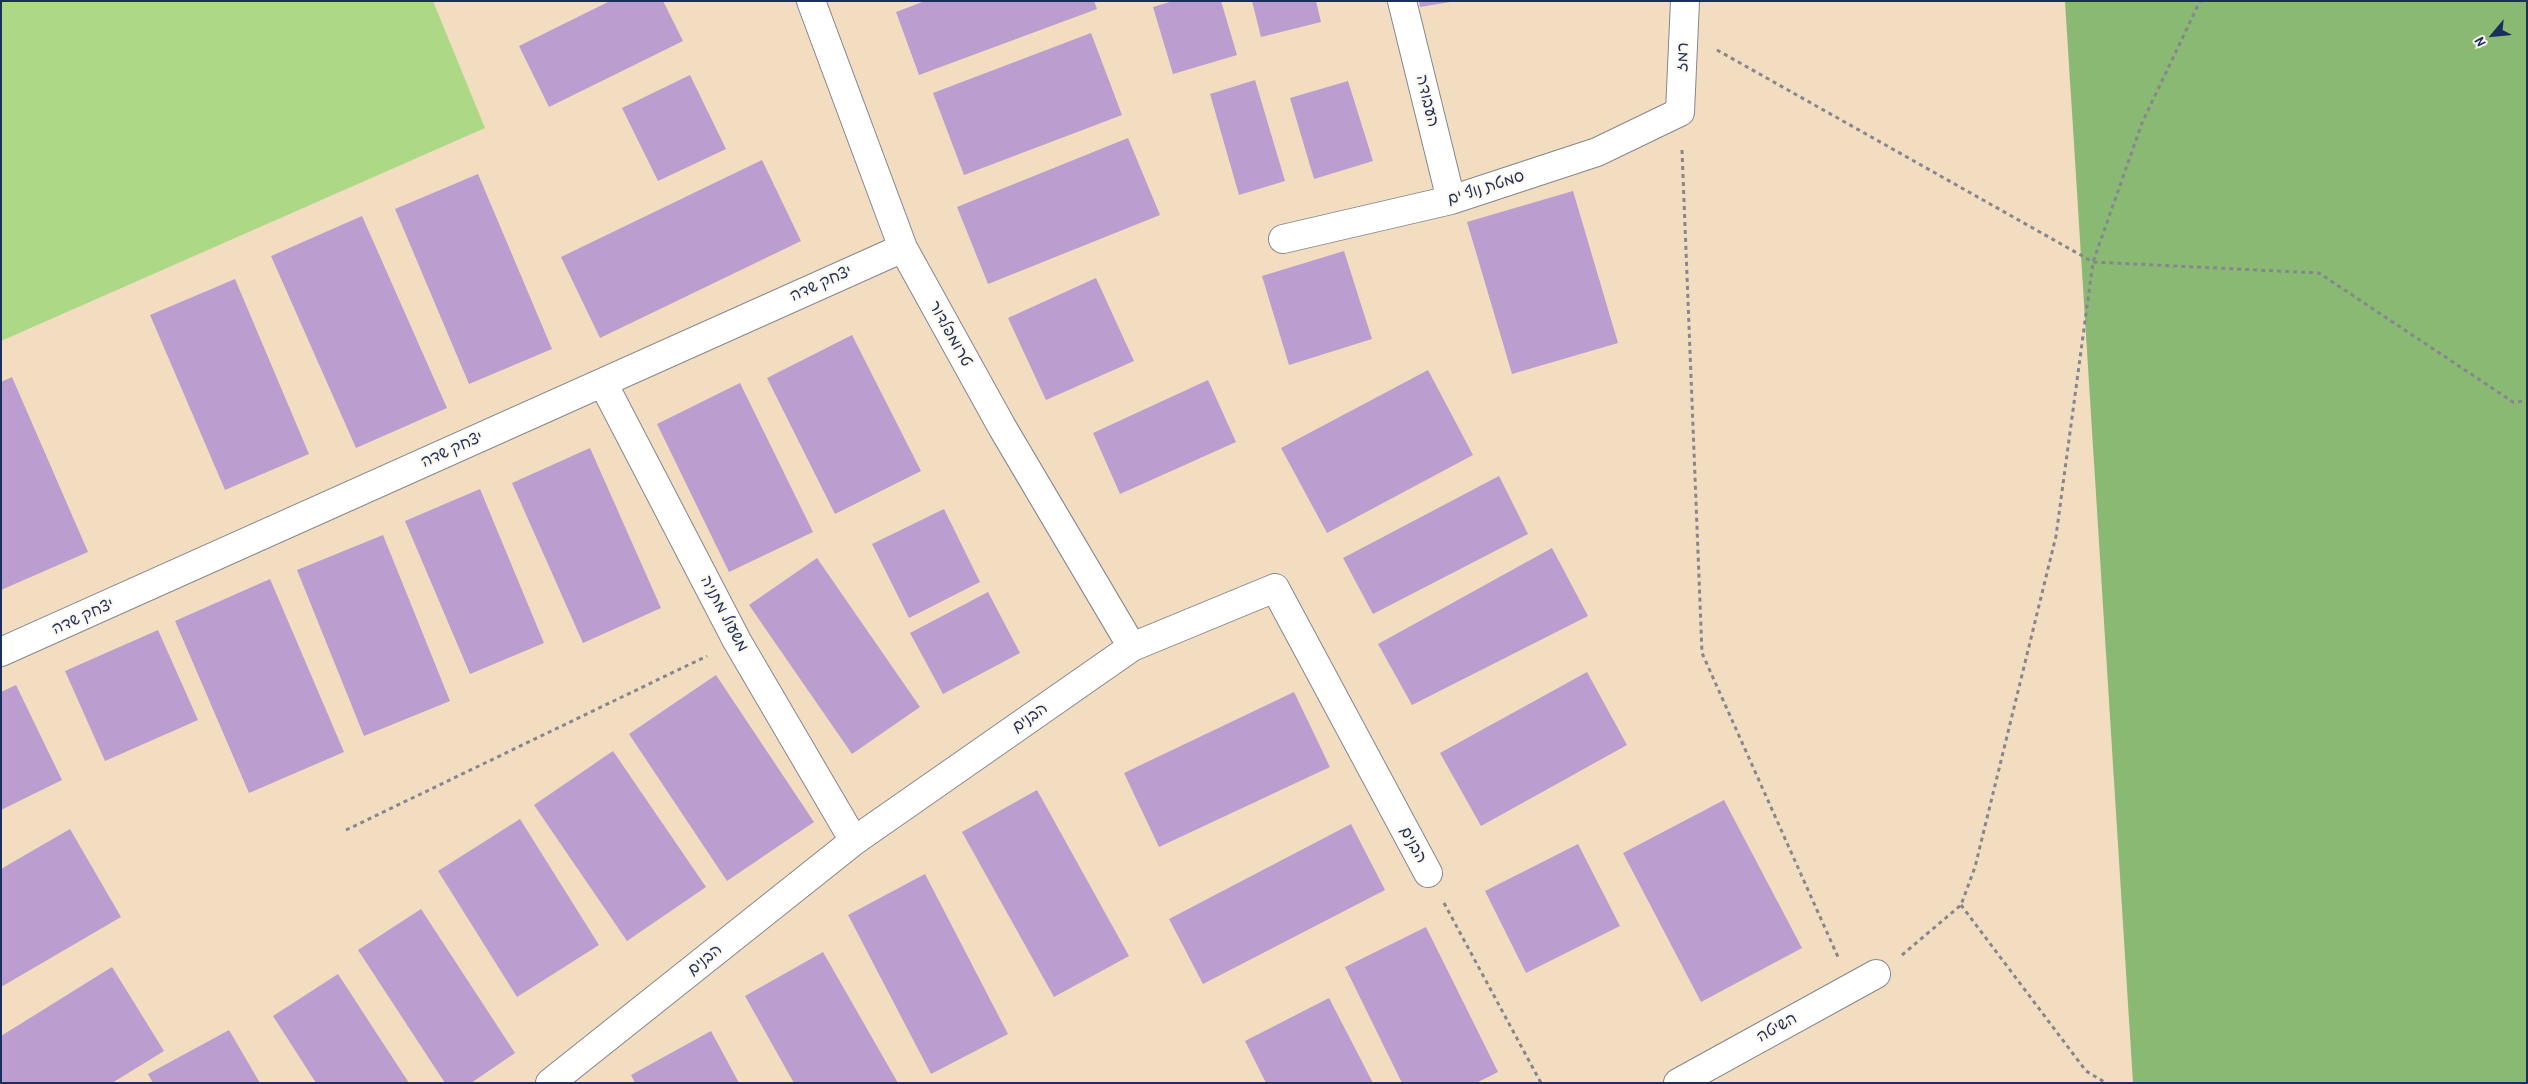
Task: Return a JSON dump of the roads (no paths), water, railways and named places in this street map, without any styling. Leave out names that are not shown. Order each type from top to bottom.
[{"type":"street","name":"טרומפלדור","points":[[811,1],[903,248],[1002,427],[1132,647]]},
{"type":"street","name":"העבודה","points":[[1402,1],[1451,200]]},
{"type":"street","name":"רמז","points":[[1680,112],[1685,1]]},
{"type":"street","name":"סמטת נוף ים","points":[[1283,240],[1451,200],[1597,152],[1680,112]]},
{"type":"street","name":"יצחק שדה","points":[[1,652],[903,248]]},
{"type":"street","name":"משעול מתניה","points":[[602,383],[737,641],[854,841]]},
{"type":"street","name":"הבנים","points":[[550,1083],[854,841],[1132,647],[1275,588],[1428,873]]},
{"type":"street","name":"השיטה","points":[[1678,1083],[1876,974]]}]
